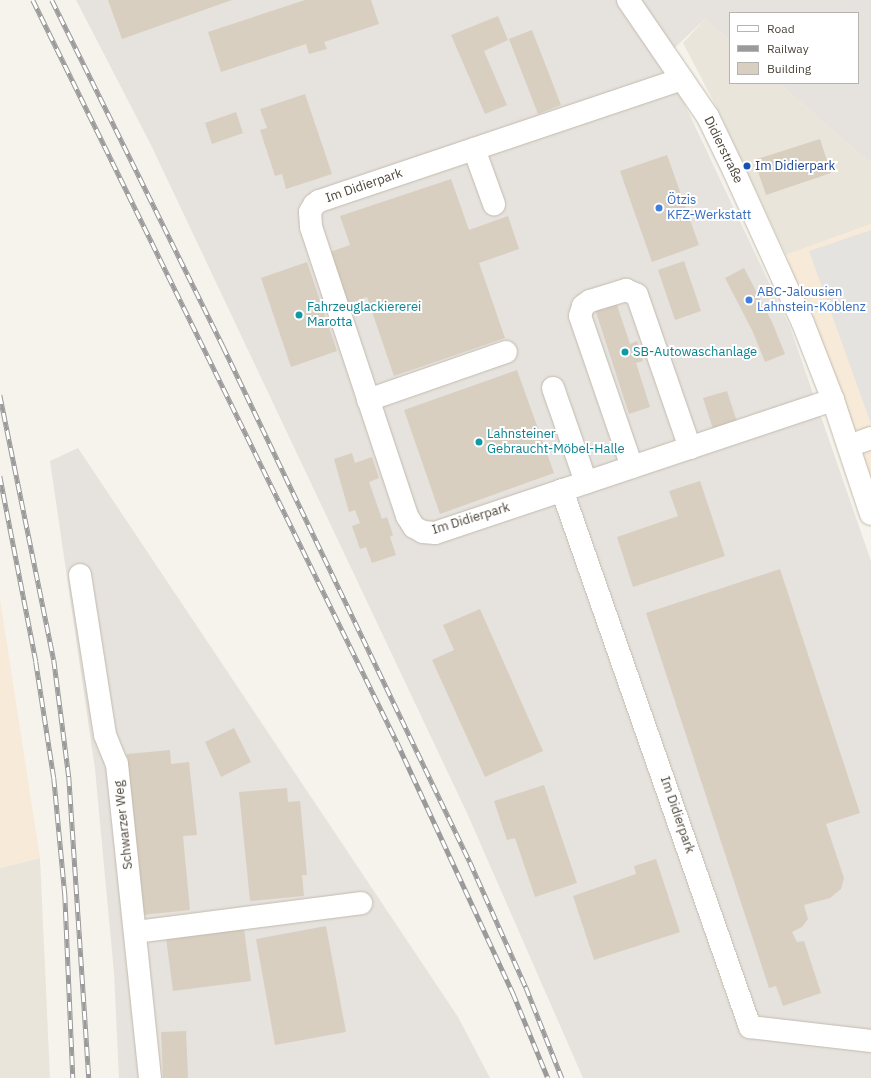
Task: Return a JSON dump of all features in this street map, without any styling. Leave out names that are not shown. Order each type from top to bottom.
[{"type":"street","name":"Didierstraße","points":[[628,0],[708,117],[734,171],[803,323],[833,400],[871,514]]},
{"type":"street","name":"Im Didierpark","points":[[682,79],[319,201],[310,212],[311,227],[407,516],[414,527],[423,532],[435,533],[833,400]]},
{"type":"street","points":[[474,149],[494,204]]},
{"type":"street","points":[[632,467],[580,316],[583,306],[590,301],[626,290],[638,295],[690,448]]},
{"type":"street","points":[[368,400],[506,352]]},
{"type":"street","points":[[553,388],[586,482]]},
{"type":"street","points":[[849,446],[871,438]]},
{"type":"street","name":"Im Didierpark","points":[[562,490],[750,1027],[871,1041]]},
{"type":"street","name":"Schwarzer Weg","points":[[80,576],[104,734],[117,764],[136,932],[150,1078]]},
{"type":"street","points":[[136,932],[361,903]]},
{"type":"shaded area","points":[[76,0],[871,0],[871,164],[780,84],[859,84],[859,12],[729,12],[729,39],[705,19],[661,61],[684,103],[790,327],[871,561],[871,1078],[583,1078],[467,813],[151,145]]},
{"type":"shaded area","points":[[705,19],[729,39],[729,84],[780,84],[871,164],[871,224],[786,255],[718,110],[683,43]]},
{"type":"shaded area","points":[[871,224],[871,479],[786,255]]},
{"type":"shaded area","points":[[871,230],[871,424],[809,251]]},
{"type":"shaded area","points":[[78,448],[458,1017],[490,1078],[119,1078],[114,973],[95,769],[50,461]]},
{"type":"shaded area","points":[[0,599],[40,858],[0,868]]},
{"type":"shaded area","points":[[40,858],[50,1078],[0,1078],[0,868]]},
{"type":"building","points":[[108,0],[232,0],[122,39]]},
{"type":"building","points":[[305,0],[371,0],[379,24],[324,42],[327,49],[309,54],[306,44],[221,72],[208,32]]},
{"type":"building","points":[[498,16],[508,40],[484,51],[507,105],[485,114],[451,35]]},
{"type":"building","points":[[532,30],[561,105],[538,114],[509,39]]},
{"type":"building","points":[[305,94],[332,174],[286,189],[282,174],[275,176],[260,130],[267,128],[260,109]]},
{"type":"building","points":[[236,112],[243,133],[212,144],[205,123]]},
{"type":"building","points":[[820,139],[831,173],[766,195],[754,160]]},
{"type":"building","name":"Ötzis KFZ-Werkstatt","points":[[667,155],[699,245],[652,262],[620,171]]},
{"type":"building","points":[[451,179],[469,230],[508,216],[519,249],[479,263],[505,338],[394,376],[367,297],[347,304],[330,252],[350,245],[340,216]]},
{"type":"building","points":[[684,261],[701,311],[675,320],[658,270]]},
{"type":"building","name":"Fahrzeuglackiererei Marotta","points":[[307,262],[337,351],[291,367],[261,278]]},
{"type":"building","name":"ABC-Jalousien Lahnstein-Koblenz","points":[[744,268],[772,322],[785,354],[765,362],[752,330],[725,278]]},
{"type":"building","name":"SB-Autowaschanlage","points":[[615,299],[630,344],[637,341],[643,361],[636,363],[650,407],[629,414],[594,306]]},
{"type":"building","name":"Lahnsteiner Gebraucht-Möbel-Halle","points":[[517,370],[554,473],[440,514],[404,410]]},
{"type":"building","points":[[727,391],[737,422],[713,429],[703,398]]},
{"type":"building","points":[[352,453],[355,463],[372,457],[379,478],[369,482],[382,519],[387,517],[393,535],[390,537],[396,555],[372,563],[366,547],[360,549],[352,526],[360,523],[355,510],[349,512],[334,459]]},
{"type":"building","points":[[700,481],[725,556],[633,587],[617,537],[678,516],[669,491]]},
{"type":"building","points":[[780,569],[860,813],[826,824],[844,878],[841,889],[830,898],[804,905],[808,919],[802,927],[792,932],[797,942],[804,941],[821,993],[783,1006],[776,986],[769,988],[646,613]]},
{"type":"building","points":[[480,609],[543,751],[485,777],[432,660],[454,650],[443,625]]},
{"type":"building","points":[[234,728],[251,762],[221,777],[205,742]]},
{"type":"building","points":[[170,750],[171,764],[189,762],[197,835],[183,836],[190,910],[143,915],[127,754]]},
{"type":"building","points":[[544,785],[577,883],[535,897],[515,838],[507,840],[494,801]]},
{"type":"building","points":[[287,788],[288,802],[300,801],[307,875],[302,875],[304,896],[250,901],[239,792]]},
{"type":"building","points":[[656,859],[680,932],[594,960],[573,896],[636,874],[634,866]]},
{"type":"building","points":[[326,926],[346,1032],[275,1045],[256,939]]},
{"type":"building","points":[[244,929],[251,981],[173,991],[166,938]]},
{"type":"building","points":[[186,1031],[188,1078],[163,1078],[161,1032]]},
{"type":"railway","points":[[33,0],[397,742],[513,993],[548,1078]]},
{"type":"railway","points":[[52,0],[223,346],[470,862],[526,987],[562,1078]]},
{"type":"railway","points":[[0,395],[54,660],[69,777],[89,1078]]},
{"type":"railway","points":[[0,476],[36,662],[54,778],[65,894],[73,1078]]},
{"type":"place","name":"Im Didierpark","points":[[747,166]]},
{"type":"place","name":"Ötzis KFZ-Werkstatt","points":[[659,208]]},
{"type":"place","name":"ABC-Jalousien Lahnstein-Koblenz","points":[[749,300]]},
{"type":"place","name":"Fahrzeuglackiererei Marotta","points":[[299,315]]},
{"type":"place","name":"SB-Autowaschanlage","points":[[625,352]]},
{"type":"place","name":"Lahnsteiner Gebraucht-Möbel-Halle","points":[[479,442]]}]
